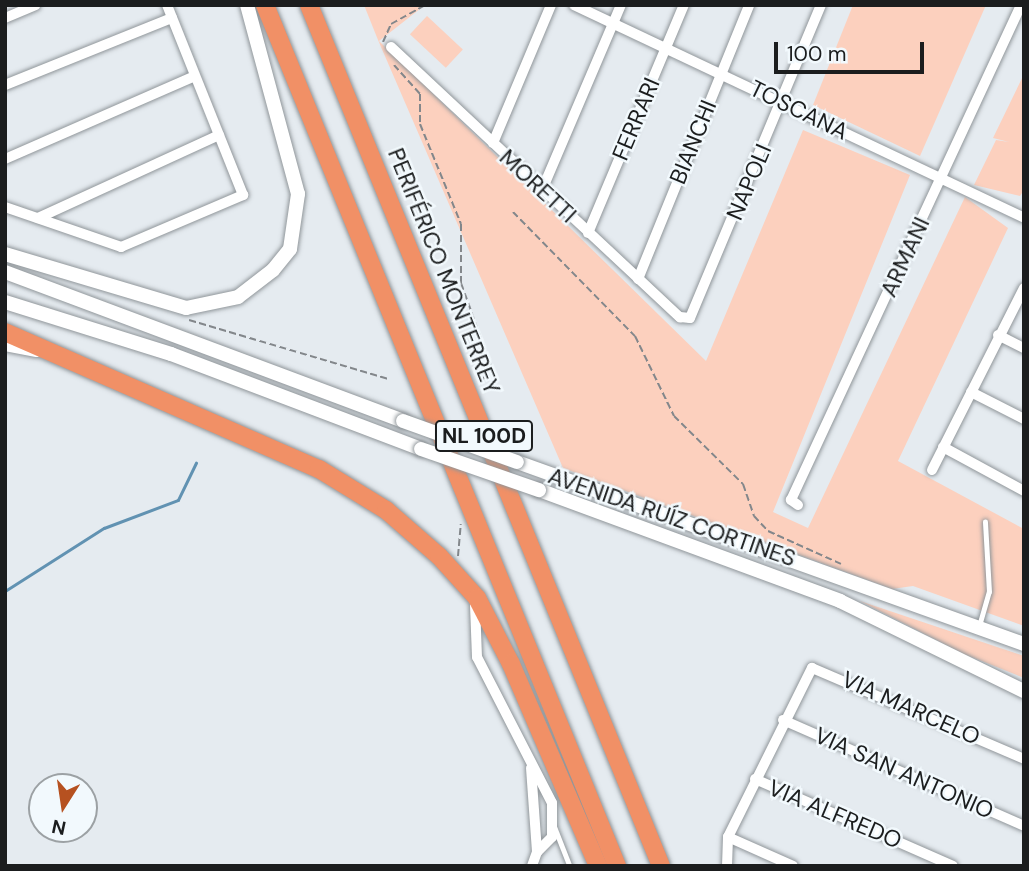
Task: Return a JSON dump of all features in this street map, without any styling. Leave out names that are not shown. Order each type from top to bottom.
[{"type":"highway","name":"NL 100D","points":[[265,5],[617,866]]},
{"type":"highway","name":"PERIFÉRICO MONTERREY","points":[[309,5],[661,866]]},
{"type":"highway","points":[[5,332],[171,401],[319,469],[386,510],[439,556],[477,598],[511,664],[598,866]]},
{"type":"main road","points":[[5,254],[186,308],[238,297],[273,270],[290,249],[298,194],[247,5]]},
{"type":"main road","name":"AVENIDA RUÍZ CORTINES","points":[[5,272],[403,421],[1024,644]]},
{"type":"main road","name":"AVENIDA RUÍZ CORTINES","points":[[5,302],[171,354],[421,449],[840,601],[1024,691]]},
{"type":"street","points":[[5,18],[35,5]]},
{"type":"street","points":[[5,207],[121,247],[243,195],[167,5]]},
{"type":"street","points":[[493,144],[551,5]]},
{"type":"street","name":"TOSCANA","points":[[574,5],[1023,217]]},
{"type":"street","points":[[542,190],[621,5]]},
{"type":"street","name":"FERRARI","points":[[588,233],[684,5]]},
{"type":"street","name":"BIANCHI","points":[[638,279],[749,5]]},
{"type":"street","name":"NAPOLI","points":[[690,318],[783,102],[821,5]]},
{"type":"street","name":"ARMANI","points":[[798,505],[791,500],[1021,5]]},
{"type":"street","points":[[5,85],[172,18]]},
{"type":"street","name":"MORETTI","points":[[387,46],[680,317],[690,318]]},
{"type":"street","points":[[5,159],[195,76]]},
{"type":"street","points":[[38,218],[219,135]]},
{"type":"street","points":[[1023,217],[1024,226]]},
{"type":"street","points":[[932,470],[1021,293]]},
{"type":"street","points":[[998,335],[1024,348]]},
{"type":"street","points":[[5,346],[68,360]]},
{"type":"street","points":[[971,392],[1024,419]]},
{"type":"street","points":[[171,401],[360,495],[426,548],[475,607],[477,657],[531,768],[552,803],[554,827],[537,852],[532,866]]},
{"type":"street","points":[[943,447],[1024,491]]},
{"type":"street","name":"VIA MARCELO","points":[[783,720],[801,680],[813,668],[824,670],[1024,759]]},
{"type":"street","points":[[727,866],[728,837],[783,720]]},
{"type":"street","name":"VIA SAN ANTONIO","points":[[783,720],[1024,826]]},
{"type":"street","points":[[531,768],[537,852]]},
{"type":"street","name":"VIA ALFREDO","points":[[755,779],[953,866]]},
{"type":"street","points":[[728,837],[793,866]]},
{"type":"lane","points":[[979,627],[989,592],[985,522]]},
{"type":"lane","points":[[554,827],[570,866]]},
{"type":"path","points":[[387,46],[391,24],[425,5]]},
{"type":"path","points":[[392,63],[420,93],[420,124],[461,225],[461,283],[491,366],[478,389]]},
{"type":"path","points":[[513,212],[635,336],[674,416],[743,484],[754,516],[768,531],[842,565]]},
{"type":"path","points":[[177,316],[388,379]]},
{"type":"shaded area","points":[[364,5],[425,5],[379,41],[706,361],[803,130],[910,175],[773,512],[808,528],[965,197],[1008,228],[898,461],[1024,529],[1024,626],[913,586],[892,589],[563,468],[378,40]]},
{"type":"shaded area","points":[[853,5],[986,5],[920,156],[813,105]]},
{"type":"shaded area","points":[[427,16],[463,49],[446,68],[410,34]]},
{"type":"shaded area","points":[[1024,74],[1024,190],[1020,196],[974,185],[996,140],[1009,142],[993,138]]},
{"type":"shaded area","points":[[860,601],[1024,656],[1024,678],[964,654]]},
{"type":"waterway","points":[[5,591],[104,528],[178,500],[196,463]]}]
